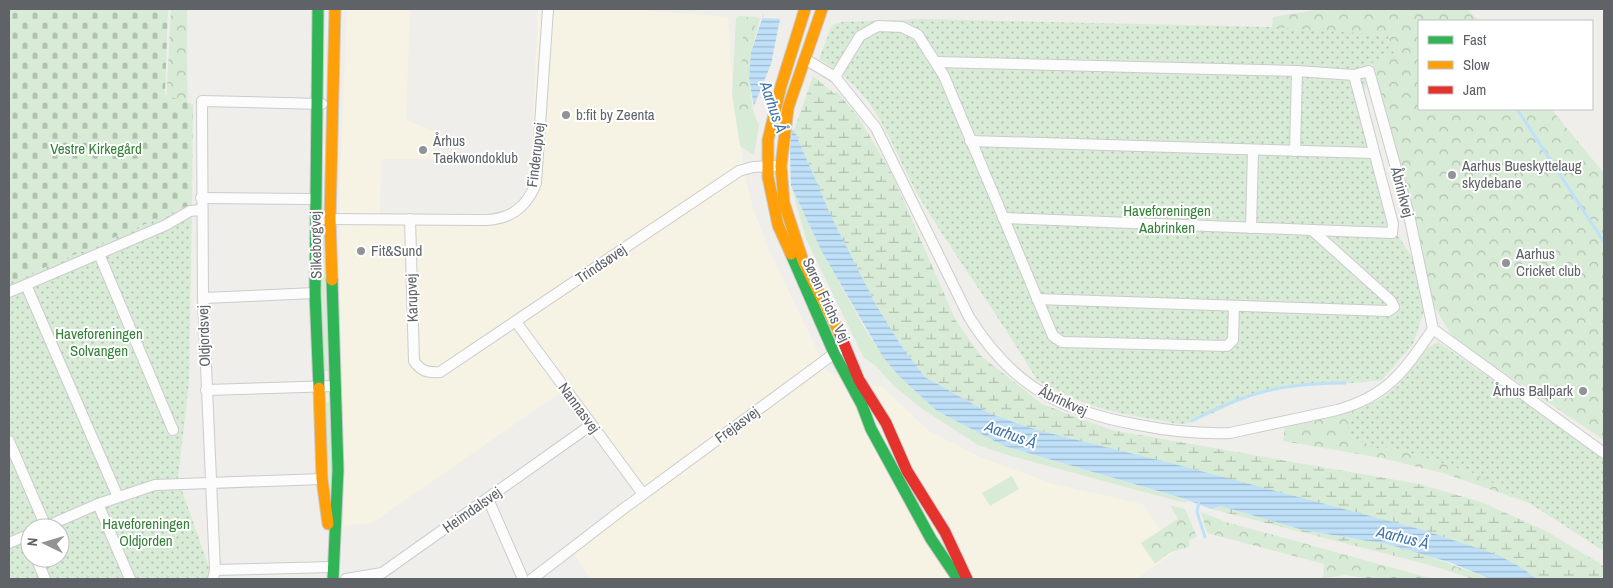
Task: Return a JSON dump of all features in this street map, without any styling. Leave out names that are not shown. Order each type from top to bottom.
[{"type":"street","name":"Silkeborgvej","points":[[318,9],[314,199],[315,293],[322,480],[333,562]]},
{"type":"street","name":"Silkeborgvej","points":[[333,579],[338,470],[330,218],[335,9]]},
{"type":"street","name":"Finderupvej","points":[[314,218],[497,220],[518,211],[526,203],[536,183],[548,9]]},
{"type":"street","name":"Søren Frichs Vej","points":[[805,9],[781,86],[768,140],[767,166],[774,210],[782,240],[839,350],[886,423],[907,471],[945,532],[966,579]]},
{"type":"street","name":"Søren Frichs Vej","points":[[822,9],[788,108],[784,128],[781,166],[784,203],[803,262],[834,321],[839,350],[870,429],[930,540],[958,579]]},
{"type":"street","points":[[835,77],[860,36],[878,26],[902,27],[918,35],[937,62],[1053,336],[1062,342],[1227,346],[1233,340],[1234,306]]},
{"type":"street","name":"Åbrinkvej","points":[[805,59],[835,77],[876,128],[969,317],[986,345],[1041,393],[1078,411],[1111,420],[1170,431],[1212,434],[1230,433],[1353,406],[1386,389],[1402,373],[1433,330],[1409,215],[1369,71],[1354,75]]},
{"type":"street","points":[[937,62],[1297,71],[1354,75],[1393,224],[1392,233],[1003,218]]},
{"type":"street","points":[[1295,151],[1297,71]]},
{"type":"street","name":"Oldjordsvej","points":[[214,575],[203,298],[202,101],[316,104]]},
{"type":"street","points":[[316,104],[332,105]]},
{"type":"street","points":[[970,141],[1254,151],[1374,153]]},
{"type":"street","points":[[1251,228],[1254,151]]},
{"type":"street","name":"Trindsøvej","points":[[426,372],[445,370],[739,171],[767,166],[781,166]]},
{"type":"street","name":"Silkeborgvej","points":[[201,198],[314,199]]},
{"type":"street","points":[[9,292],[166,225],[190,210],[202,210]]},
{"type":"street","name":"Karupvej","points":[[410,219],[414,361],[420,369],[426,372]]},
{"type":"street","points":[[1037,299],[1392,310],[1394,307],[1392,301],[1312,230]]},
{"type":"street","points":[[98,254],[173,430]]},
{"type":"street","points":[[26,285],[118,497]]},
{"type":"street","name":"Silkeborgvej","points":[[203,298],[315,293]]},
{"type":"street","name":"Nannasvej","points":[[516,322],[643,494]]},
{"type":"street","points":[[1433,330],[1604,453]]},
{"type":"street","name":"Frejasvej","points":[[532,579],[628,505],[839,350]]},
{"type":"street","points":[[206,390],[335,386]]},
{"type":"street","name":"Heimdalsvej","points":[[346,579],[382,573],[591,425]]},
{"type":"street","points":[[9,441],[40,518]]},
{"type":"street","points":[[66,518],[98,504],[155,485],[322,480]]},
{"type":"street","points":[[488,499],[523,579]]},
{"type":"street","points":[[98,504],[130,579]]},
{"type":"street","points":[[214,575],[333,562]]},
{"type":"shaded area","points":[[347,9],[410,9],[406,120],[436,132],[436,159],[381,159],[380,214],[498,213],[521,200],[530,181],[538,9],[626,9],[728,17],[733,98],[746,181],[753,209],[769,250],[828,373],[882,387],[929,431],[980,457],[1053,484],[1142,504],[1176,551],[1136,579],[591,579],[568,545],[635,491],[561,392],[372,523],[344,526],[339,206]]},
{"type":"green space","name":"Vestre Kirkegård","points":[[9,9],[168,9],[165,95],[193,104],[192,204],[9,283]]},
{"type":"green space","points":[[171,9],[187,9],[188,195],[166,105]]},
{"type":"green space","points":[[1321,9],[1467,9],[1478,20],[1418,20],[1418,110],[1552,110],[1604,173],[1604,440],[1454,339],[1433,305],[1372,62],[1272,27],[1273,17]]},
{"type":"green space","points":[[739,16],[760,19],[751,53],[749,78],[753,111],[759,125],[754,155],[740,146],[732,94],[736,18]]},
{"type":"green space","points":[[752,17],[756,22],[748,78],[752,111],[748,120],[742,121],[740,119],[736,79],[742,60],[740,49],[745,31],[739,27],[738,23],[743,18]]},
{"type":"green space","name":"Haveforeningen Aabrinken","points":[[922,19],[1272,27],[1387,35],[1396,52],[1372,62],[1364,93],[1398,236],[1416,263],[1425,308],[1413,344],[1382,380],[1300,386],[1273,390],[1185,424],[1141,417],[1082,402],[1037,380],[926,208],[872,107],[841,74],[819,59],[832,25],[842,22]]},
{"type":"green space","points":[[813,76],[835,94],[837,92],[859,118],[893,176],[956,321],[981,356],[1042,404],[1111,430],[1419,484],[1481,502],[1546,531],[1604,566],[1604,579],[1536,579],[1524,569],[1497,555],[1423,530],[1037,430],[991,414],[925,377],[902,347],[876,305],[832,218],[794,130]]},
{"type":"green space","points":[[792,189],[822,252],[869,336],[899,376],[937,411],[1004,446],[1181,498],[1189,502],[1181,502],[1011,456],[978,445],[921,408],[894,386],[875,365],[864,358],[806,239]]},
{"type":"green space","name":"Haveforeningen Solvangen","points":[[192,204],[189,382],[178,479],[213,579],[9,579],[9,283]]},
{"type":"green space","points":[[320,236],[324,236],[328,371],[324,371]]},
{"type":"green space","points":[[1438,342],[1604,458],[1604,551],[1529,503],[1476,474],[1388,446],[1384,451],[1346,435],[1354,410],[1366,406],[1393,390],[1403,380],[1421,355]]},
{"type":"green space","points":[[329,402],[332,469],[330,497],[325,403]]},
{"type":"green space","points":[[1354,410],[1347,435],[1385,451],[1388,446],[1476,474],[1529,503],[1446,474],[1382,458],[1283,441],[1285,426]]},
{"type":"green space","points":[[1012,476],[1019,489],[990,506],[982,493]]},
{"type":"green space","points":[[1170,505],[1185,509],[1197,537],[1189,540],[1189,547],[1169,553],[1155,564],[1141,543],[1178,519]]},
{"type":"green space","points":[[1221,506],[1303,530],[1387,544],[1431,557],[1430,565],[1211,509]]},
{"type":"green space","points":[[1201,512],[1226,522],[1433,579],[1371,579],[1345,575],[1323,579],[1324,564],[1207,533]]},
{"type":"green space","points":[[1431,557],[1490,579],[1473,579],[1430,565]]},
{"type":"water","name":"Aarhus Å","points":[[765,9],[782,9],[772,59],[794,130],[832,218],[876,305],[902,347],[925,377],[991,414],[1037,430],[1423,530],[1498,555],[1524,569],[1536,579],[1490,579],[1452,563],[1387,544],[1303,530],[1221,506],[1211,509],[1182,498],[1004,446],[937,411],[899,376],[883,357],[822,252],[754,107],[749,78],[751,53]]},
{"type":"pier","points":[[764,9],[782,9],[781,19],[763,18]]},
{"type":"pier","points":[[773,59],[795,129],[792,130],[790,149],[791,190],[753,108]]},
{"type":"waterway","points":[[1518,110],[1604,242]]},
{"type":"waterway","points":[[1192,421],[1230,403],[1266,391],[1303,385],[1345,383]]},
{"type":"waterway","points":[[1199,501],[1197,512],[1205,537]]},
{"type":"traffic: fast","points":[[318,9],[315,293],[319,388]]},
{"type":"traffic: fast","points":[[791,254],[834,353],[862,405],[871,429],[931,539],[958,579]]},
{"type":"traffic: fast","points":[[332,280],[338,470],[333,579]]},
{"type":"traffic: slow","points":[[332,280],[330,219],[335,9]]},
{"type":"traffic: slow","points":[[791,254],[778,225],[768,177],[768,140],[781,86],[805,9]]},
{"type":"traffic: slow","points":[[822,9],[788,108],[781,166],[784,203],[803,261],[840,334]]},
{"type":"traffic: slow","points":[[319,388],[322,479],[328,524]]},
{"type":"traffic: jam","points":[[840,334],[859,380],[886,423],[907,471],[945,532],[967,579]]},
{"type":"place","name":"b:fit by Zeenta","points":[[566,115]]},
{"type":"place","name":"Århus Taekwondoklub","points":[[423,150]]},
{"type":"place","name":"Aarhus Bueskyttelaug skydebane","points":[[1452,175]]},
{"type":"place","name":"Fit&Sund","points":[[361,251]]},
{"type":"place","name":"Aarhus Cricket club","points":[[1506,263]]},
{"type":"place","name":"Århus Ballpark","points":[[1583,391]]},
{"type":"park label","name":"Haveforeningen Oldjorden","points":[[146,532]]}]
